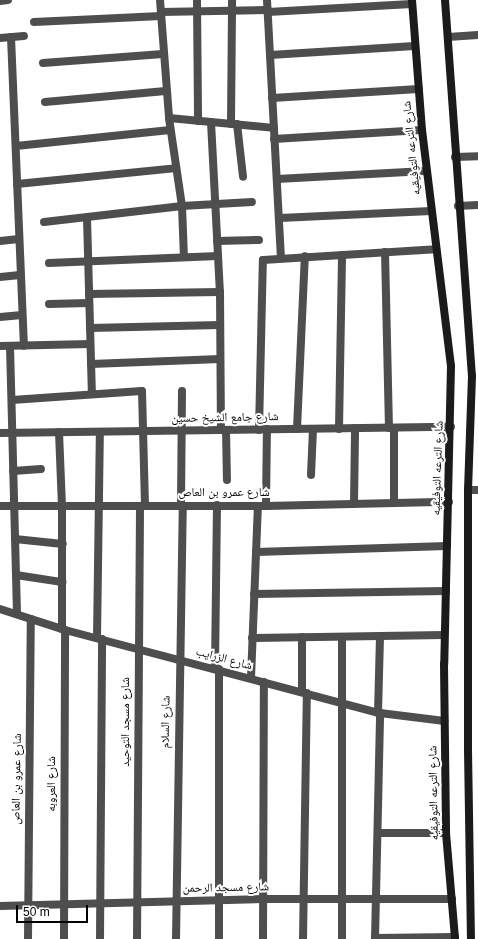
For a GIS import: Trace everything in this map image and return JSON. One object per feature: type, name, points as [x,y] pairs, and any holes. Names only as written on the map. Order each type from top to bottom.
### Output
[{"type":"main road","points":[[445,0],[458,206],[472,376],[468,490],[468,750],[471,939]]},
{"type":"main road","name":"شارع الترعه التوفيقيه","points":[[412,2],[426,171],[451,366],[451,427],[444,635],[446,833],[455,938]]},
{"type":"street","points":[[0,1],[8,0]]},
{"type":"street","points":[[160,0],[170,130],[182,206],[184,257]]},
{"type":"street","points":[[197,0],[198,121]]},
{"type":"street","points":[[232,0],[234,124],[243,177]]},
{"type":"street","points":[[267,0],[282,257]]},
{"type":"street","points":[[34,22],[197,11],[268,11],[412,2]]},
{"type":"street","points":[[448,37],[478,35]]},
{"type":"street","points":[[0,38],[24,36]]},
{"type":"street","points":[[11,37],[24,346]]},
{"type":"street","points":[[270,55],[415,46]]},
{"type":"street","points":[[43,63],[163,54]]},
{"type":"street","points":[[272,98],[419,89]]},
{"type":"street","points":[[45,102],[166,91]]},
{"type":"street","points":[[169,118],[274,128]]},
{"type":"street","points":[[211,122],[220,292],[220,359],[226,480]]},
{"type":"street","points":[[16,146],[170,130]]},
{"type":"street","points":[[274,139],[422,130]]},
{"type":"street","points":[[455,157],[478,156]]},
{"type":"street","points":[[17,184],[176,168]]},
{"type":"street","points":[[277,179],[426,171]]},
{"type":"street","points":[[44,222],[182,206],[252,202]]},
{"type":"street","points":[[458,206],[478,205]]},
{"type":"street","points":[[280,218],[431,210]]},
{"type":"street","points":[[12,400],[92,393],[87,218]]},
{"type":"street","points":[[0,241],[19,239]]},
{"type":"street","points":[[217,241],[259,240]]},
{"type":"street","points":[[251,678],[256,552],[262,506],[263,430],[261,262],[265,259],[282,257],[436,250]]},
{"type":"street","points":[[385,252],[394,503]]},
{"type":"street","points":[[339,429],[342,255]]},
{"type":"street","points":[[49,263],[218,256]]},
{"type":"street","points":[[297,429],[305,256]]},
{"type":"street","points":[[0,277],[20,275]]},
{"type":"street","points":[[89,294],[220,292]]},
{"type":"street","points":[[49,304],[89,303]]},
{"type":"street","points":[[0,317],[22,316]]},
{"type":"street","points":[[90,328],[220,325]]},
{"type":"street","points":[[0,346],[90,344]]},
{"type":"street","points":[[10,346],[17,614]]},
{"type":"street","points":[[91,364],[220,359]]},
{"type":"street","name":"شارع مسجد التوحيد","points":[[92,393],[142,391],[144,431],[138,649],[138,939]]},
{"type":"street","name":"شارع السلام","points":[[176,939],[182,505],[182,391]]},
{"type":"street","name":"شارع جامع الشيخ حسين","points":[[0,433],[451,427]]},
{"type":"street","points":[[354,504],[355,428]]},
{"type":"street","points":[[311,475],[313,429]]},
{"type":"street","name":"شارع العروبه","points":[[59,432],[64,630],[64,939]]},
{"type":"street","points":[[100,432],[98,506],[100,939]]},
{"type":"street","points":[[13,471],[41,469]]},
{"type":"street","points":[[468,490],[478,490]]},
{"type":"street","name":"شارع عمرو بن العاص","points":[[0,506],[262,506],[449,502]]},
{"type":"street","points":[[217,506],[219,939]]},
{"type":"street","points":[[15,539],[62,544]]},
{"type":"street","points":[[256,552],[447,546]]},
{"type":"street","points":[[16,575],[62,582]]},
{"type":"street","points":[[254,594],[446,591]]},
{"type":"street","name":"شارع الزرايب","points":[[0,609],[64,630],[217,669],[379,713],[445,721]]},
{"type":"street","name":"شارع عمرو بن العاص","points":[[28,939],[31,619]]},
{"type":"street","points":[[252,638],[444,635]]},
{"type":"street","points":[[380,636],[378,833],[375,939],[455,938]]},
{"type":"street","points":[[302,637],[304,693],[304,939]]},
{"type":"street","points":[[342,637],[342,939]]},
{"type":"street","points":[[263,939],[264,682]]},
{"type":"street","points":[[378,833],[446,833]]},
{"type":"street","name":"شارع مسجد الرحمن","points":[[0,906],[304,898],[452,899]]}]
